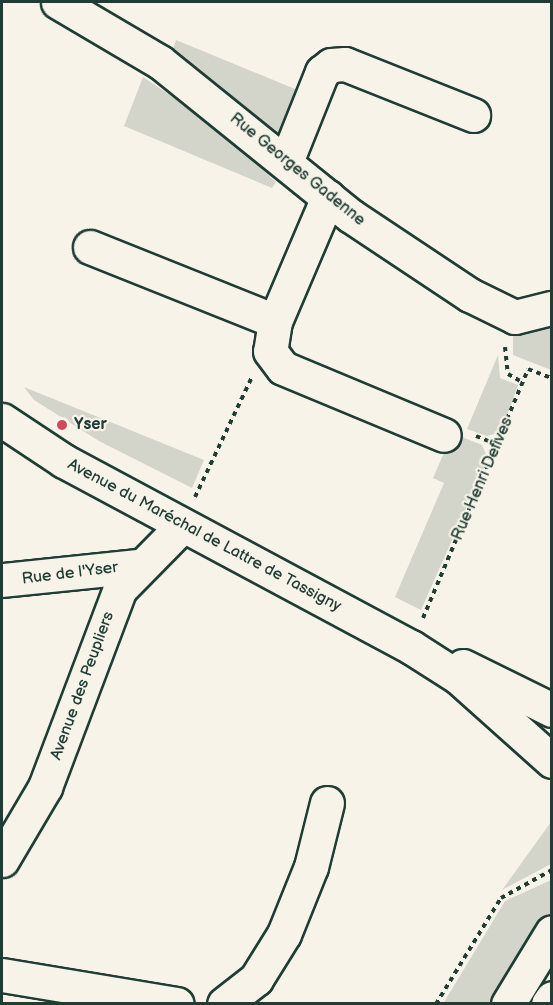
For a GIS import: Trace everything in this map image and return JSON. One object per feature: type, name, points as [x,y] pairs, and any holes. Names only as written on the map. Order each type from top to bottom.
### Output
[{"type":"street","name":"Rue Georges Gadenne","points":[[58,2],[160,62],[384,240],[503,313]]},
{"type":"street","points":[[285,162],[322,72],[331,65],[345,64],[473,115]]},
{"type":"street","points":[[328,197],[272,329],[270,351],[284,368],[444,435]]},
{"type":"street","points":[[90,247],[272,329]]},
{"type":"street","points":[[503,313],[547,311]]},
{"type":"street","name":"Avenue du Maréchal de Lattre de Tassigny","points":[[2,420],[182,526],[411,647],[552,710]]},
{"type":"street","name":"Avenue des Peupliers","points":[[2,860],[39,801],[114,602],[138,566],[182,526]]},
{"type":"street","name":"Rue de l'Yser","points":[[2,580],[138,566]]},
{"type":"street","name":"Avenue du Maréchal de Lattre de Tassigny","points":[[411,647],[458,677],[552,761]]},
{"type":"street","points":[[224,1004],[256,979],[284,934],[311,867],[327,803]]},
{"type":"street","points":[[508,1004],[552,932]]},
{"type":"street","points":[[2,975],[177,1004]]},
{"type":"street","points":[[548,1004],[552,998]]},
{"type":"path","points":[[503,313],[508,374],[522,382],[528,369],[552,378]]},
{"type":"path","points":[[182,526],[272,329]]},
{"type":"path","name":"Rue Henri Defives","points":[[411,647],[522,382]]},
{"type":"path","points":[[436,1004],[501,898],[552,870]]},
{"type":"shaded area","points":[[176,40],[300,91],[281,140],[171,55]]},
{"type":"shaded area","points":[[143,77],[209,121],[276,182],[272,188],[124,126]]},
{"type":"shaded area","points":[[551,320],[551,370],[513,355],[513,326]]},
{"type":"shaded area","points":[[498,355],[500,378],[518,385],[501,432],[487,436],[467,429]]},
{"type":"shaded area","points":[[24,387],[204,460],[192,488],[99,441],[34,400]]},
{"type":"shaded area","points":[[462,437],[482,445],[488,459],[421,610],[395,597],[444,483],[433,478],[450,439]]},
{"type":"shaded area","points":[[551,822],[551,864],[502,890]]},
{"type":"shaded area","points":[[551,880],[551,912],[491,1003],[443,1004],[505,901]]},
{"type":"place","name":"Yser","points":[[62,425]]}]
